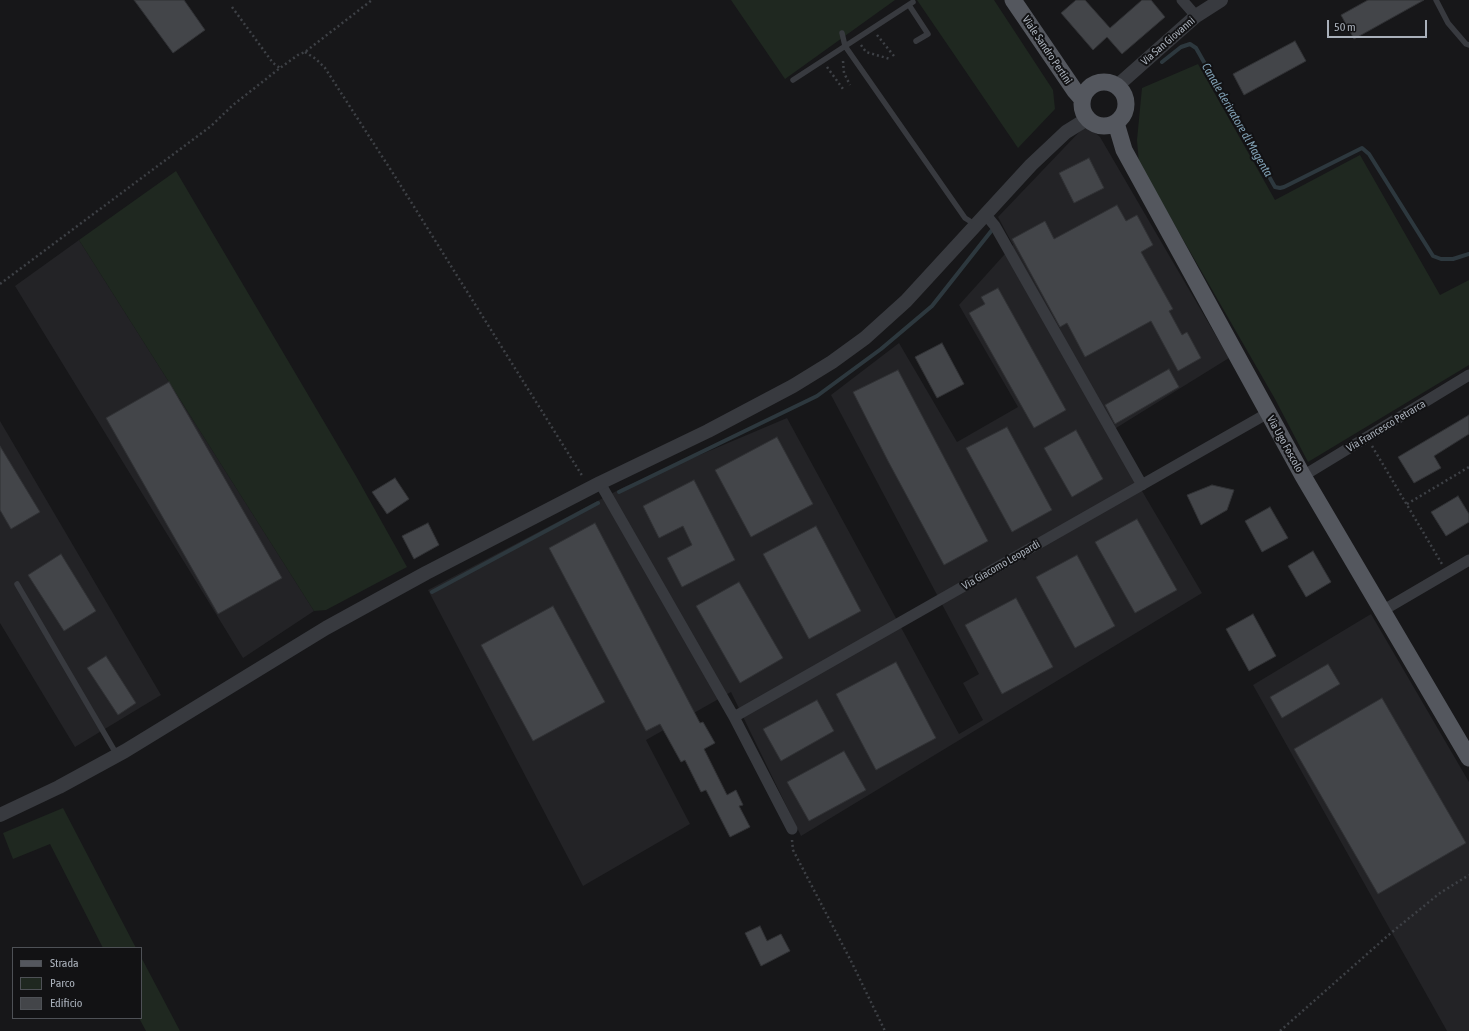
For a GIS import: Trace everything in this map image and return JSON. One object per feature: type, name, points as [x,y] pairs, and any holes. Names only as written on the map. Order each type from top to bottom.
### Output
[{"type":"main road","name":"Viale Sandro Pertini","points":[[1013,0],[1082,99]]},
{"type":"main road","points":[[1100,82],[1108,82],[1117,86],[1124,95],[1126,103],[1122,117],[1116,123],[1108,126],[1100,126],[1087,119],[1082,106],[1082,99],[1091,86],[1100,82]]},
{"type":"main road","name":"Via Ugo Foscolo","points":[[1116,123],[1124,150],[1303,476],[1469,758]]},
{"type":"street","points":[[1182,0],[1196,16]]},
{"type":"street","name":"Via San Giovanni","points":[[1117,86],[1196,16],[1221,0]]},
{"type":"street","points":[[0,815],[59,787],[117,755],[326,628],[426,573],[595,485],[708,431],[793,386],[832,362],[865,338],[906,301],[1048,149],[1066,132],[1087,119]]},
{"type":"street","points":[[986,215],[996,226],[1142,485]]},
{"type":"street","name":"Via Francesco Petrarca","points":[[1303,476],[1469,375]]},
{"type":"street","name":"Via Giacomo Leopardi","points":[[734,717],[1268,413]]},
{"type":"street","points":[[595,485],[734,717],[792,829]]},
{"type":"street","points":[[1382,611],[1469,560]]},
{"type":"lane","points":[[1436,0],[1448,23],[1466,44],[1469,45]]},
{"type":"lane","points":[[793,80],[911,3],[928,34],[916,41]]},
{"type":"lane","points":[[842,33],[846,46],[965,218],[976,225]]},
{"type":"lane","points":[[17,584],[117,755]]},
{"type":"path","points":[[0,284],[211,126],[233,105],[280,68],[298,55],[305,52],[372,0]]},
{"type":"path","points":[[232,7],[273,63],[280,68]]},
{"type":"path","points":[[873,29],[894,56]]},
{"type":"path","points":[[305,52],[316,59],[325,68],[595,485]]},
{"type":"path","points":[[866,52],[890,59]]},
{"type":"path","points":[[823,61],[843,89]]},
{"type":"path","points":[[844,63],[844,73],[850,85]]},
{"type":"path","points":[[1367,437],[1448,572]]},
{"type":"path","points":[[1407,504],[1469,467]]},
{"type":"path","points":[[792,829],[793,850],[851,961],[885,1031]]},
{"type":"path","points":[[1280,1031],[1392,932],[1440,893],[1469,875]]},
{"type":"shaded area","points":[[1084,127],[1090,128],[1100,137],[1229,358],[1108,433],[1202,593],[801,836],[731,692],[646,740],[690,824],[583,886],[428,590],[624,487],[787,418],[959,734],[983,720],[963,683],[979,674],[831,395],[899,343],[957,442],[1018,407],[959,305],[1013,245],[998,217]]},
{"type":"shaded area","points":[[79,240],[314,611],[243,658],[15,286]]},
{"type":"shaded area","points":[[0,421],[161,695],[75,747],[0,623]]},
{"type":"shaded area","points":[[1371,614],[1469,782],[1469,1031],[1447,1031],[1253,685]]},
{"type":"green space","points":[[731,0],[895,0],[785,79]]},
{"type":"green space","points":[[917,0],[994,0],[1053,90],[1055,109],[1018,148]]},
{"type":"green space","points":[[1198,64],[1275,200],[1360,155],[1440,295],[1469,280],[1469,365],[1308,462],[1275,399],[1139,163],[1137,140],[1142,88]]},
{"type":"green space","points":[[176,171],[356,476],[407,567],[326,610],[314,611],[79,240]]},
{"type":"green space","points":[[63,808],[135,947],[102,947],[50,844],[13,859],[3,833]]},
{"type":"green space","points":[[142,959],[180,1031],[146,1031],[140,1019],[142,1019]]},
{"type":"building","points":[[134,0],[184,0],[205,30],[173,53]]},
{"type":"building","points":[[1076,0],[1085,0],[1110,28],[1142,0],[1151,0],[1165,17],[1122,54],[1107,37],[1093,50],[1061,13]]},
{"type":"building","points":[[1368,0],[1424,0],[1354,39],[1341,15]]},
{"type":"building","points":[[1295,41],[1306,61],[1244,95],[1233,74]]},
{"type":"building","points":[[1089,158],[1104,188],[1074,203],[1059,173]]},
{"type":"building","points":[[1117,205],[1126,221],[1137,215],[1153,245],[1141,252],[1173,309],[1169,311],[1182,335],[1187,332],[1201,358],[1178,371],[1151,321],[1085,357],[1067,323],[1060,327],[1012,239],[1045,221],[1054,239]]},
{"type":"building","points":[[998,288],[1066,410],[1034,428],[969,313],[985,304],[981,297]]},
{"type":"building","points":[[942,343],[964,384],[937,398],[915,357]]},
{"type":"building","points":[[1169,369],[1179,387],[1115,424],[1105,405]]},
{"type":"building","points":[[898,370],[988,541],[944,565],[853,392]]},
{"type":"building","points":[[169,382],[282,578],[218,614],[106,418]]},
{"type":"building","points":[[1469,415],[1469,434],[1434,456],[1441,468],[1414,483],[1398,457]]},
{"type":"building","points":[[1007,427],[1052,510],[1012,532],[966,448]]},
{"type":"building","points":[[1076,430],[1103,479],[1072,497],[1044,448]]},
{"type":"building","points":[[777,437],[813,504],[751,537],[715,470]]},
{"type":"building","points":[[0,446],[40,512],[11,529],[0,510]]},
{"type":"building","points":[[395,478],[409,499],[387,514],[372,492]]},
{"type":"building","points":[[694,480],[735,560],[682,587],[667,558],[692,545],[683,526],[659,538],[643,506]]},
{"type":"building","points":[[1212,485],[1234,490],[1227,510],[1201,525],[1187,495]]},
{"type":"building","points":[[1458,496],[1469,514],[1469,522],[1446,536],[1431,512]]},
{"type":"building","points":[[1270,507],[1288,538],[1262,552],[1245,521]]},
{"type":"building","points":[[1137,519],[1177,590],[1135,613],[1095,542]]},
{"type":"building","points":[[428,523],[439,545],[414,559],[402,536]]},
{"type":"building","points":[[595,523],[700,723],[703,722],[715,743],[704,749],[727,795],[736,790],[743,805],[739,806],[750,827],[730,837],[706,790],[701,792],[685,760],[681,762],[660,724],[646,731],[549,548]]},
{"type":"building","points":[[816,526],[861,611],[809,639],[763,554]]},
{"type":"building","points":[[1313,551],[1331,582],[1306,597],[1288,566]]},
{"type":"building","points":[[61,554],[96,611],[64,631],[28,575]]},
{"type":"building","points":[[1077,555],[1115,626],[1075,648],[1036,577]]},
{"type":"building","points":[[739,582],[783,658],[740,683],[696,606]]},
{"type":"building","points":[[1016,598],[1053,667],[1002,694],[965,625]]},
{"type":"building","points":[[553,606],[605,702],[533,741],[481,645]]},
{"type":"building","points":[[1253,614],[1276,656],[1249,671],[1226,629]]},
{"type":"building","points":[[106,656],[136,703],[118,715],[87,668]]},
{"type":"building","points":[[896,662],[936,738],[876,770],[836,694]]},
{"type":"building","points":[[1328,664],[1340,684],[1282,718],[1270,697]]},
{"type":"building","points":[[1382,698],[1466,843],[1378,894],[1294,749]]},
{"type":"building","points":[[817,700],[834,731],[781,761],[763,729]]},
{"type":"building","points":[[844,751],[866,790],[809,821],[787,782]]},
{"type":"building","points":[[760,926],[767,941],[781,934],[790,951],[761,966],[745,933]]},
{"type":"waterway","name":"Canale derivatore di Magenta","points":[[1162,62],[1181,47],[1190,44],[1196,48],[1275,187],[1284,187],[1362,148],[1369,154],[1433,256],[1441,259],[1453,259],[1469,254]]},
{"type":"waterway","points":[[619,492],[817,396],[881,349],[932,306],[992,230]]},
{"type":"waterway","points":[[432,592],[598,503]]}]
